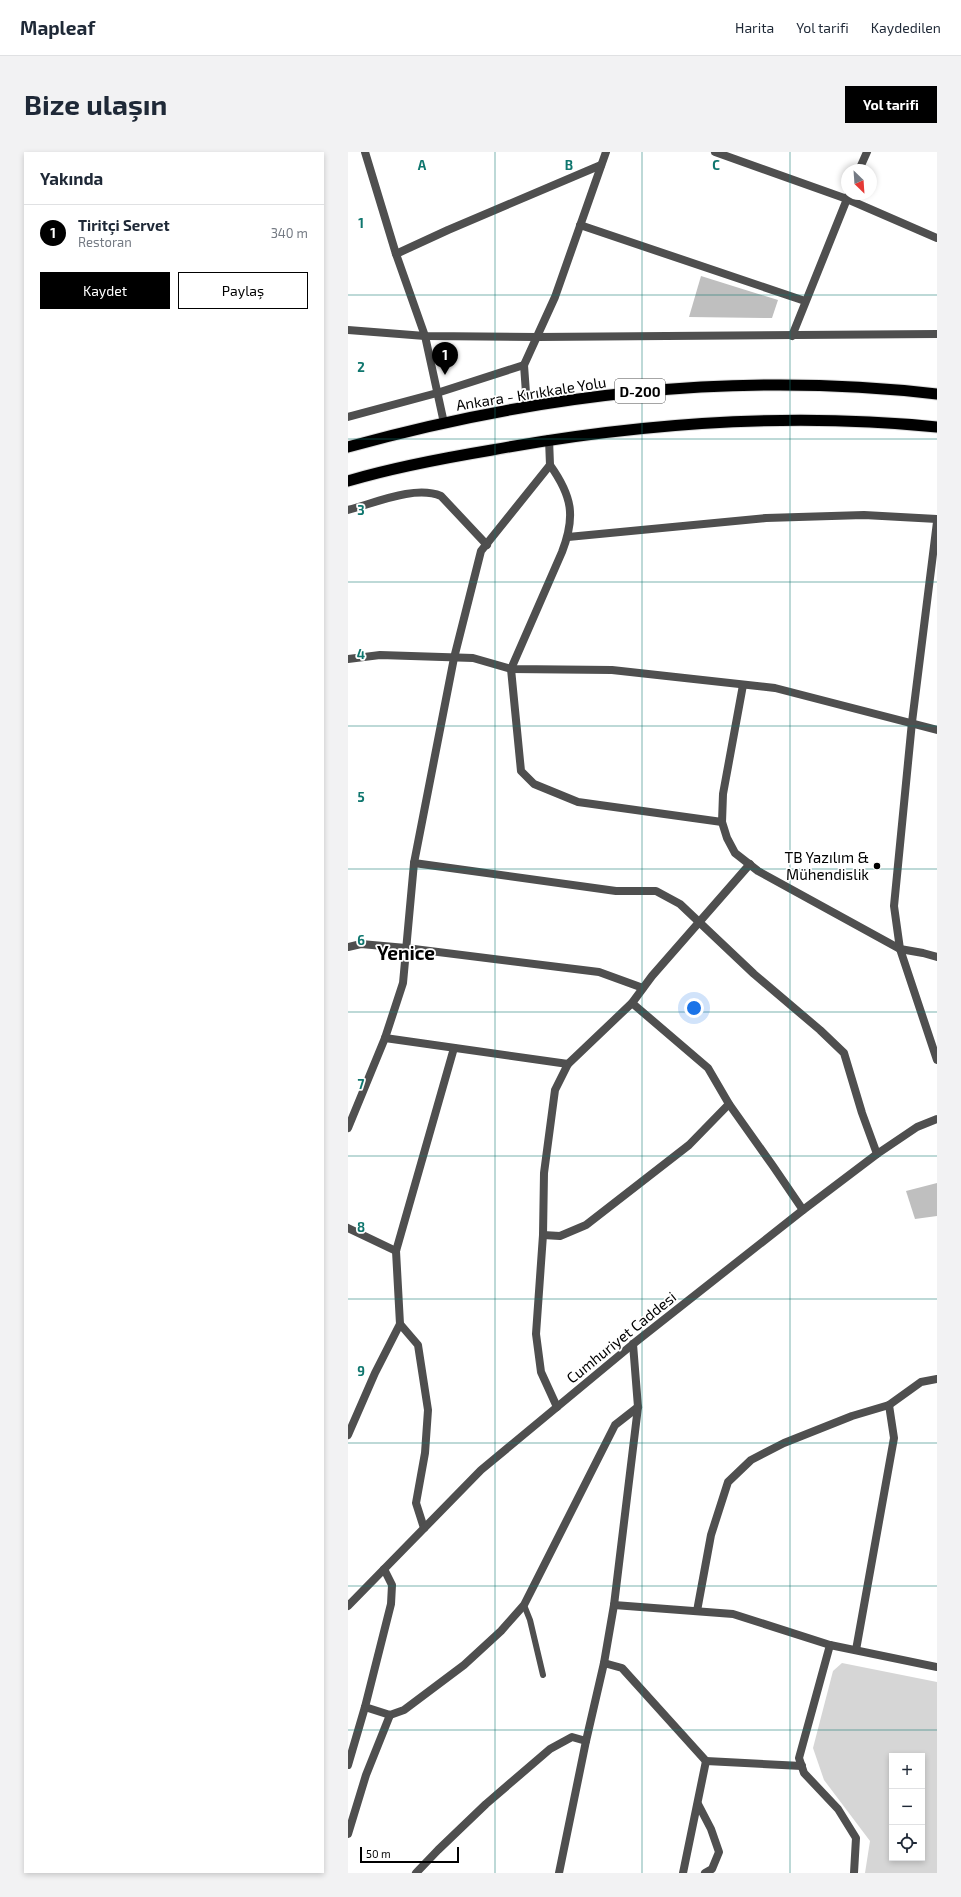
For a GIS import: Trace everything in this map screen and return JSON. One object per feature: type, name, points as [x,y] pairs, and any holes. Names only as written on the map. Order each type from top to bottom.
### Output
[{"type":"highway","name":"Ankara - Kırıkkale Yolu","points":[[348,447],[444,423],[527,407],[642,391],[707,386],[817,386],[937,394]]},
{"type":"highway","name":"D-200","points":[[348,481],[388,470],[549,439],[658,426],[749,421],[817,421],[937,427]]},
{"type":"street","points":[[364,152],[396,254],[425,336],[436,393],[444,423]]},
{"type":"street","points":[[527,407],[524,365],[554,297],[606,152]]},
{"type":"street","points":[[715,152],[841,195]]},
{"type":"street","points":[[861,164],[866,152]]},
{"type":"street","points":[[396,254],[448,230],[601,166]]},
{"type":"street","points":[[792,336],[847,200]]},
{"type":"street","points":[[855,200],[937,238]]},
{"type":"street","points":[[580,225],[805,301]]},
{"type":"street","points":[[348,330],[425,336],[537,337],[937,334]]},
{"type":"street","points":[[348,417],[436,393],[524,365]]},
{"type":"street","points":[[549,439],[550,465],[563,484],[568,496],[571,513],[568,538],[511,669],[521,771],[534,784],[578,802],[722,822]]},
{"type":"street","points":[[348,1128],[384,1038],[403,983],[414,863],[454,658],[481,551],[550,465]]},
{"type":"street","points":[[348,510],[418,492],[432,492],[441,496],[487,545]]},
{"type":"street","points":[[568,538],[766,518],[864,515],[937,520],[912,722],[894,906],[900,950],[937,1060]]},
{"type":"street","points":[[348,659],[380,655],[473,658],[511,669],[612,670],[776,688],[912,722],[937,730]]},
{"type":"street","points":[[743,685],[723,794],[722,822],[727,838],[735,853],[758,871],[900,950],[923,953],[937,957]]},
{"type":"street","points":[[414,863],[616,891],[656,890],[680,904],[844,1053],[862,1112],[877,1154]]},
{"type":"street","points":[[557,1407],[541,1372],[536,1334],[543,1235],[544,1172],[555,1090],[568,1064],[632,1003],[699,922],[750,864]]},
{"type":"street","points":[[348,947],[361,944],[406,948],[599,972],[643,988]]},
{"type":"street","points":[[632,1003],[708,1068],[729,1104],[774,1166],[803,1210]]},
{"type":"street","points":[[384,1038],[568,1064]]},
{"type":"street","points":[[348,1435],[375,1373],[400,1324],[396,1251],[454,1048]]},
{"type":"street","points":[[543,1235],[560,1236],[586,1226],[690,1145],[729,1104]]},
{"type":"street","name":"Cumhuriyet Caddesi","points":[[348,1606],[481,1470],[633,1344],[803,1210],[877,1154],[917,1127],[937,1119]]},
{"type":"street","points":[[348,1228],[396,1251]]},
{"type":"street","points":[[400,1324],[418,1345],[428,1410],[425,1453],[416,1503],[424,1528]]},
{"type":"street","points":[[559,1873],[586,1741],[604,1663],[614,1605],[638,1407],[633,1344]]},
{"type":"street","points":[[697,1611],[711,1535],[728,1482],[751,1460],[784,1443],[852,1416],[889,1405],[921,1382],[937,1379]]},
{"type":"street","points":[[856,1650],[894,1438],[889,1405]]},
{"type":"street","points":[[365,1707],[390,1715],[404,1710],[464,1665],[501,1631],[524,1605],[615,1425],[638,1407]]},
{"type":"street","points":[[348,1765],[365,1707],[391,1604],[392,1585],[384,1569]]},
{"type":"street","points":[[614,1605],[732,1614],[830,1645],[937,1667]]},
{"type":"street","points":[[830,1645],[799,1758],[804,1773],[838,1809],[856,1838],[854,1873]]},
{"type":"street","points":[[604,1663],[622,1668],[706,1761],[802,1766]]},
{"type":"street","points":[[348,1834],[366,1775],[390,1715]]},
{"type":"street","points":[[416,1873],[433,1854],[480,1809],[550,1748],[572,1737],[586,1741]]},
{"type":"street","points":[[683,1873],[706,1761]]},
{"type":"street","points":[[698,1804],[711,1829],[719,1852],[712,1869],[705,1873]]},
{"type":"lane","points":[[524,1605],[530,1620],[543,1675]]},
{"type":"shaded area","points":[[842,1663],[937,1682],[937,1873],[865,1873],[870,1841],[824,1780],[813,1748],[833,1671]]},
{"type":"building","points":[[701,276],[778,300],[772,318],[689,317]]},
{"type":"building","points":[[937,1183],[937,1216],[915,1219],[906,1191]]},
{"type":"place","name":"Tiritçi Servet","points":[[445,375]]},
{"type":"place","name":"TB Yazılım & Mühendislik","points":[[877,866]]},
{"type":"district","name":"Yenice","points":[[406,952]]}]
